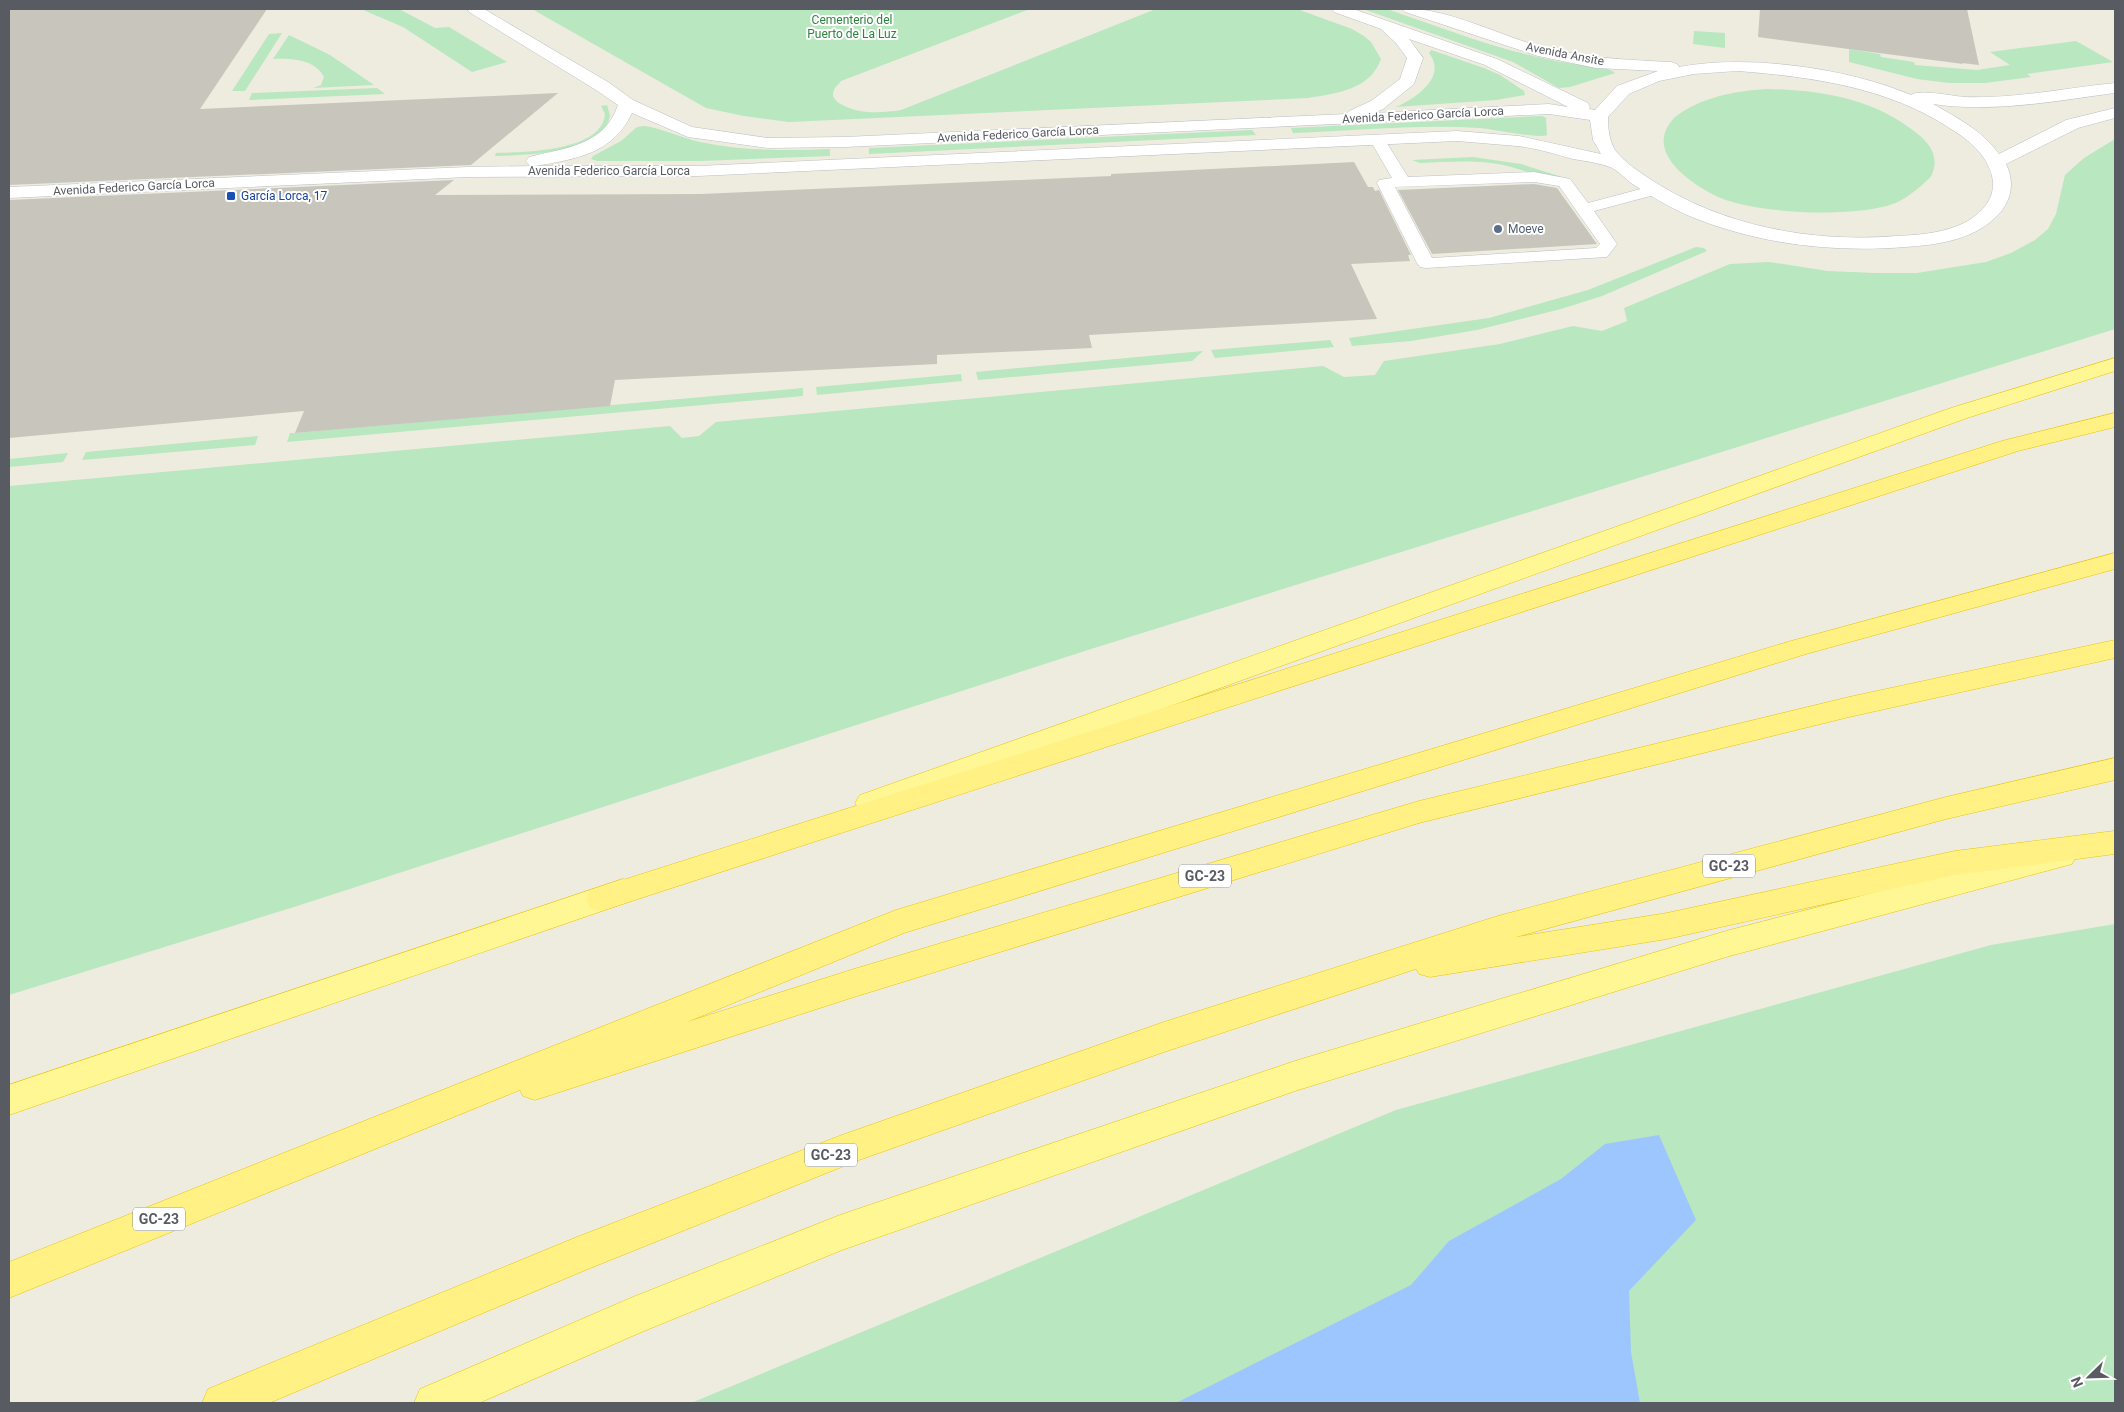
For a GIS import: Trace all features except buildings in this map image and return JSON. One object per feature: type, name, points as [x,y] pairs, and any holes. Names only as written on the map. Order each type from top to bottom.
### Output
[{"type":"highway","points":[[601,899],[1959,413],[2115,364]]},
{"type":"highway","points":[[9,1100],[601,899],[2010,446],[2115,420]]},
{"type":"highway","points":[[310,1157],[896,922],[1800,647],[2115,561]]},
{"type":"highway","name":"GC-23","points":[[9,1280],[310,1157],[854,983],[1419,812],[1849,707],[2115,650]]},
{"type":"highway","name":"GC-23","points":[[222,1403],[578,1255],[854,1146],[1164,1037],[1347,976],[1498,929],[1644,888],[1946,808],[2115,769]]},
{"type":"highway","points":[[1347,976],[1523,950],[1666,926],[1955,863],[2114,843]]},
{"type":"highway","points":[[434,1403],[633,1316],[840,1233],[1295,1076],[1726,944],[2114,843]]},
{"type":"highway","points":[[253,1403],[326,1361]]},
{"type":"street","points":[[474,9],[602,86],[627,104]]},
{"type":"street","name":"Avenida Ansite","points":[[1339,9],[1491,62],[1599,116]]},
{"type":"street","name":"Avenida Ansite","points":[[1410,9],[1538,51],[1596,63],[1694,69]]},
{"type":"street","name":"Avenida Ansite","points":[[1346,118],[1377,105],[1408,81],[1415,58],[1402,40],[1384,25]]},
{"type":"street","points":[[1881,89],[1932,109],[1972,134],[1998,162],[2005,185],[1997,207],[1973,226],[1935,238],[1885,244],[1829,243],[1727,223],[1686,208],[1652,191],[1616,163],[1603,144],[1599,116],[1623,90],[1654,77],[1694,69],[1738,66],[1785,69],[1834,77],[1881,89],[1942,101],[1986,101],[2115,88]]},
{"type":"street","name":"Avenida Federico García Lorca","points":[[468,172],[560,157],[600,142],[623,118],[627,104],[688,132],[768,143],[844,142],[1549,109],[1599,116]]},
{"type":"street","points":[[1998,162],[2072,124],[2115,113]]},
{"type":"street","name":"Avenida Federico García Lorca","points":[[9,193],[468,172],[698,171],[1457,136],[1510,141],[1616,163]]},
{"type":"lane","points":[[1378,140],[1403,183]]},
{"type":"lane","points":[[1534,177],[1564,182],[1584,209],[1609,244],[1601,253],[1426,263],[1385,184],[1534,177]]},
{"type":"lane","points":[[1584,209],[1652,191]]},
{"type":"green space","points":[[361,9],[399,9],[435,28],[449,27],[507,62],[472,72],[403,27]]},
{"type":"green space","name":"Cementerio del Puerto de La Luz","points":[[532,9],[1030,9],[841,81],[833,92],[836,101],[854,110],[870,112],[901,110],[1156,9],[1297,9],[1352,29],[1364,36],[1371,42],[1381,59],[1376,69],[1361,84],[1341,92],[1308,98],[789,122],[744,116],[706,108]]},
{"type":"green space","points":[[1363,9],[1387,9],[1513,51],[1556,61],[1605,69],[1615,73],[1570,87],[1559,88],[1513,62]]},
{"type":"green space","points":[[1694,31],[1725,33],[1725,48],[1693,44]]},
{"type":"green space","points":[[282,33],[245,91],[232,91],[269,34]]},
{"type":"green space","points":[[289,35],[330,55],[374,85],[313,88],[321,85],[324,77],[315,66],[302,61],[273,59]]},
{"type":"green space","points":[[2076,41],[2113,62],[2027,74],[2031,77],[1985,83],[1949,83],[1917,79],[1849,62],[1849,49],[1880,54],[1881,57],[1914,62],[1915,65],[1977,70],[2010,65],[1990,52]]},
{"type":"green space","points":[[1431,50],[1500,75],[1524,91],[1525,95],[1496,100],[1396,107],[1420,93],[1432,79],[1435,70],[1434,62],[1429,53]]},
{"type":"green space","points":[[377,88],[385,94],[249,100],[252,93]]},
{"type":"green space","points":[[1767,89],[1808,92],[1848,99],[1885,113],[1919,135],[1927,143],[1933,152],[1935,163],[1931,175],[1922,185],[1898,202],[1858,211],[1806,212],[1755,207],[1733,202],[1706,191],[1676,168],[1665,148],[1664,137],[1668,126],[1675,117],[1696,104],[1719,96]]},
{"type":"green space","points":[[607,105],[610,115],[605,128],[594,138],[579,145],[543,153],[495,156],[496,153],[542,150],[576,143],[590,136],[601,127],[605,114],[601,106]]},
{"type":"green space","points":[[1542,116],[1546,118],[1547,135],[1542,136],[1457,127],[1410,127],[1293,133],[1291,128]]},
{"type":"green space","points":[[644,126],[716,145],[765,150],[830,149],[830,156],[700,161],[597,161],[591,159],[593,156],[621,141],[637,127]]},
{"type":"green space","points":[[1252,130],[1256,135],[869,154],[869,148]]},
{"type":"green space","points":[[2115,139],[2115,329],[1091,649],[294,907],[9,995],[9,486],[670,426],[682,438],[699,436],[716,422],[1323,366],[1344,377],[1375,375],[1384,361],[1500,344],[1573,326],[1602,331],[1627,321],[1624,308],[1730,264],[1769,262],[1828,271],[1917,273],[1986,262],[2011,253],[2035,240],[2048,229],[2056,214],[2065,175],[2084,158]]},
{"type":"green space","points":[[1473,157],[1521,164],[1562,177],[1547,177],[1488,163],[1420,163],[1412,160]]},
{"type":"green space","points":[[1696,247],[1704,248],[1707,251],[1602,296],[1561,309],[1477,330],[1411,341],[1352,346],[1349,338],[1489,318],[1588,290]]},
{"type":"green space","points":[[1330,340],[1334,347],[1215,358],[1211,350]]},
{"type":"green space","points":[[1203,351],[1192,361],[978,380],[976,372]]},
{"type":"green space","points":[[961,374],[962,381],[817,395],[816,387]]},
{"type":"green space","points":[[803,388],[803,396],[287,442],[290,433]]},
{"type":"green space","points":[[258,436],[255,445],[82,460],[86,452]]},
{"type":"green space","points":[[68,453],[63,462],[9,467],[9,459]]},
{"type":"green space","points":[[2115,924],[2115,1403],[691,1403],[1396,1110],[1991,945]]},
{"type":"water","points":[[1659,1135],[1696,1220],[1629,1291],[1631,1352],[1640,1403],[1176,1403],[1411,1285],[1449,1241],[1561,1179],[1605,1144]]},
{"type":"place","name":"García Lorca, 17","points":[[231,196]]},
{"type":"place","name":"Moeve","points":[[1498,229]]}]
